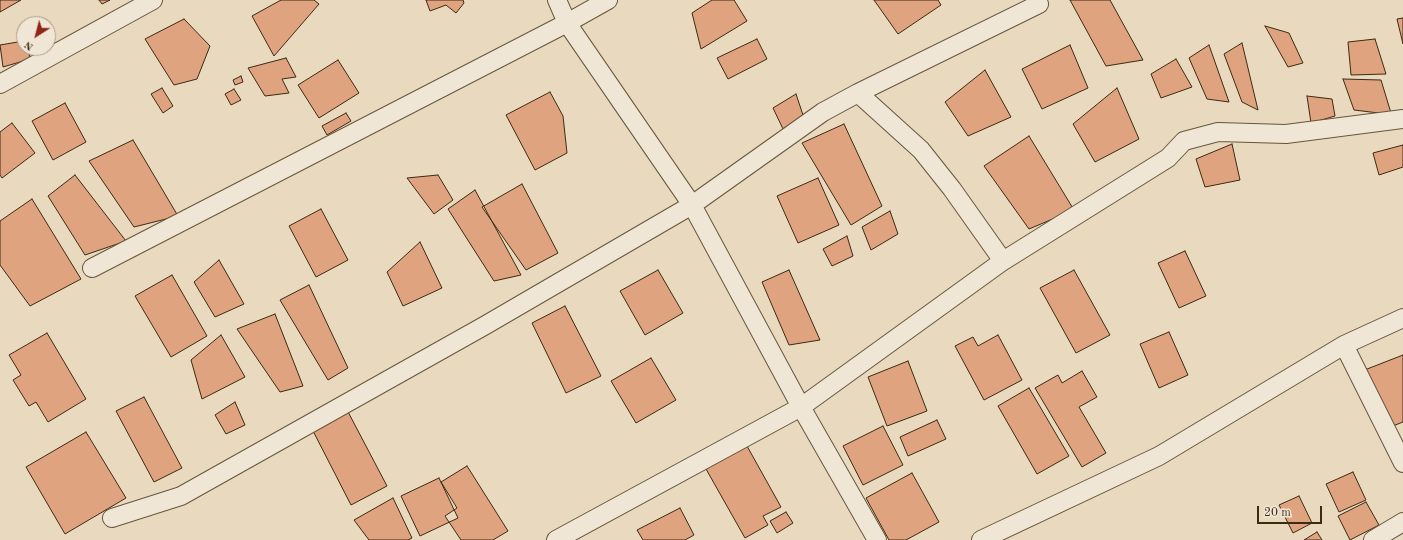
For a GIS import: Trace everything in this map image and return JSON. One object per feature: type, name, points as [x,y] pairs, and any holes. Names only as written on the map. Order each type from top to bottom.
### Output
[{"type":"street","points":[[0,84],[153,0]]},
{"type":"street","points":[[557,0],[567,23],[692,205],[802,407],[877,540]]},
{"type":"street","points":[[92,268],[567,23],[608,0]]},
{"type":"street","points":[[112,518],[181,496],[484,326],[692,205],[823,112],[858,93],[1038,4]]},
{"type":"street","points":[[858,93],[921,150],[952,189],[1003,261]]},
{"type":"street","points":[[556,540],[802,407],[1003,261],[1168,158],[1184,141],[1218,132],[1286,134],[1403,119]]},
{"type":"street","points":[[981,540],[1159,456],[1344,345],[1403,318]]},
{"type":"street","points":[[1344,345],[1403,463]]},
{"type":"street","points":[[1373,540],[1403,522]]},
{"type":"building","points":[[0,0],[21,0],[0,12]]},
{"type":"building","points":[[99,0],[110,0],[102,4]]},
{"type":"building","points":[[281,0],[314,0],[319,4],[274,56],[252,16]]},
{"type":"building","points":[[426,0],[463,0],[464,3],[456,13],[446,5],[430,11]]},
{"type":"building","points":[[712,0],[734,0],[747,21],[701,49],[692,13]]},
{"type":"building","points":[[874,0],[938,0],[941,5],[898,34]]},
{"type":"building","points":[[1070,0],[1110,0],[1143,60],[1106,66]]},
{"type":"building","points":[[1403,18],[1403,44],[1397,19]]},
{"type":"building","points":[[184,19],[210,46],[197,79],[174,85],[145,39]]},
{"type":"building","points":[[1265,26],[1289,33],[1303,63],[1288,67]]},
{"type":"building","points":[[757,39],[767,59],[728,79],[717,58]]},
{"type":"building","points":[[1375,39],[1386,74],[1351,75],[1348,42]]},
{"type":"building","points":[[16,42],[16,56],[29,56],[30,59],[3,67],[0,45]]},
{"type":"building","points":[[1242,43],[1258,110],[1242,102],[1224,54]]},
{"type":"building","points":[[1070,45],[1088,88],[1042,109],[1022,69]]},
{"type":"building","points":[[1209,45],[1229,102],[1207,99],[1189,58]]},
{"type":"building","points":[[286,58],[296,77],[282,79],[289,93],[265,96],[248,68]]},
{"type":"building","points":[[1176,59],[1192,87],[1161,98],[1151,74]]},
{"type":"building","points":[[338,60],[359,93],[319,118],[298,85]]},
{"type":"building","points":[[985,70],[1011,117],[968,136],[945,102]]},
{"type":"building","points":[[241,76],[243,82],[235,85],[233,80]]},
{"type":"building","points":[[1343,79],[1381,80],[1391,113],[1387,114],[1354,110]]},
{"type":"building","points":[[162,88],[173,106],[163,113],[151,94]]},
{"type":"building","points":[[1117,88],[1139,139],[1095,162],[1073,124]]},
{"type":"building","points":[[234,89],[241,100],[231,105],[225,94]]},
{"type":"building","points":[[550,92],[563,116],[567,153],[535,170],[506,115]]},
{"type":"building","points":[[796,94],[804,118],[784,131],[773,108]]},
{"type":"building","points":[[1307,96],[1332,99],[1335,116],[1311,123]]},
{"type":"building","points":[[65,103],[86,142],[53,160],[32,121]]},
{"type":"building","points":[[346,113],[351,121],[327,135],[322,126]]},
{"type":"building","points":[[12,123],[35,153],[2,178],[0,175],[0,132]]},
{"type":"building","points":[[844,124],[882,206],[851,225],[802,143]]},
{"type":"building","points":[[1029,136],[1074,210],[1029,229],[984,166]]},
{"type":"building","points":[[133,140],[178,216],[134,227],[89,161]]},
{"type":"building","points":[[1232,144],[1240,180],[1205,187],[1196,159]]},
{"type":"building","points":[[1403,145],[1403,167],[1379,175],[1373,153]]},
{"type":"building","points":[[75,175],[126,241],[85,255],[48,196]]},
{"type":"building","points":[[438,175],[453,200],[434,214],[407,178]]},
{"type":"building","points":[[818,178],[839,225],[798,243],[777,196]]},
{"type":"building","points":[[522,184],[558,253],[526,270],[482,207]]},
{"type":"building","points":[[475,190],[521,275],[494,281],[448,209]]},
{"type":"building","points":[[32,199],[81,279],[30,306],[0,265],[0,221]]},
{"type":"building","points":[[321,209],[348,260],[316,277],[289,226]]},
{"type":"building","points":[[890,211],[898,234],[871,250],[862,227]]},
{"type":"building","points":[[847,236],[853,256],[832,266],[823,249]]},
{"type":"building","points":[[420,242],[442,288],[403,306],[387,272]]},
{"type":"building","points":[[1185,251],[1206,296],[1179,308],[1158,263]]},
{"type":"building","points":[[219,260],[244,304],[215,317],[194,282]]},
{"type":"building","points":[[658,270],[683,313],[645,335],[620,291]]},
{"type":"building","points":[[789,270],[820,340],[789,345],[762,282]]},
{"type":"building","points":[[1074,270],[1110,335],[1076,353],[1040,288]]},
{"type":"building","points":[[172,275],[207,336],[171,357],[135,296]]},
{"type":"building","points":[[309,285],[348,368],[328,380],[280,300]]},
{"type":"building","points":[[565,306],[601,376],[566,393],[532,323]]},
{"type":"building","points":[[275,314],[303,386],[280,392],[237,329]]},
{"type":"building","points":[[1169,332],[1188,375],[1159,388],[1140,344]]},
{"type":"building","points":[[47,333],[86,399],[48,422],[36,402],[29,406],[13,380],[21,375],[9,355]]},
{"type":"building","points":[[221,335],[245,377],[202,399],[191,360]]},
{"type":"building","points":[[998,335],[1022,380],[984,400],[955,346],[973,337],[978,346]]},
{"type":"building","points":[[1403,355],[1403,422],[1385,429],[1362,371]]},
{"type":"building","points":[[651,358],[676,400],[636,423],[611,381]]},
{"type":"building","points":[[908,361],[927,411],[887,426],[868,377]]},
{"type":"building","points":[[1082,371],[1097,397],[1079,407],[1106,453],[1082,467],[1035,388],[1058,375],[1062,383]]},
{"type":"building","points":[[1029,388],[1069,456],[1037,474],[998,406]]},
{"type":"building","points":[[144,397],[182,468],[154,482],[116,411]]},
{"type":"building","points":[[235,402],[245,425],[226,434],[215,415]]},
{"type":"building","points":[[346,408],[387,486],[351,505],[311,427]]},
{"type":"building","points":[[937,420],[946,439],[908,456],[900,437]]},
{"type":"building","points":[[883,426],[903,465],[863,485],[843,446]]},
{"type":"building","points":[[86,432],[126,498],[65,534],[26,467]]},
{"type":"building","points":[[747,446],[781,507],[763,516],[768,525],[745,538],[706,469]]},
{"type":"building","points":[[467,466],[508,531],[493,540],[461,540],[445,516],[457,508],[441,482]]},
{"type":"building","points":[[1353,472],[1366,500],[1339,512],[1326,484]]},
{"type":"building","points":[[912,473],[939,522],[906,540],[889,540],[866,498]]},
{"type":"building","points":[[439,478],[458,518],[420,536],[401,496]]},
{"type":"building","points":[[1299,496],[1312,523],[1293,533],[1279,505]]},
{"type":"building","points":[[393,498],[412,538],[408,540],[369,540],[354,520]]},
{"type":"building","points":[[1366,502],[1379,525],[1350,540],[1338,516]]},
{"type":"building","points":[[680,508],[694,535],[685,540],[643,540],[637,530]]},
{"type":"building","points":[[786,512],[793,523],[777,533],[770,521]]},
{"type":"building","points":[[1317,532],[1322,540],[1304,540]]}]
